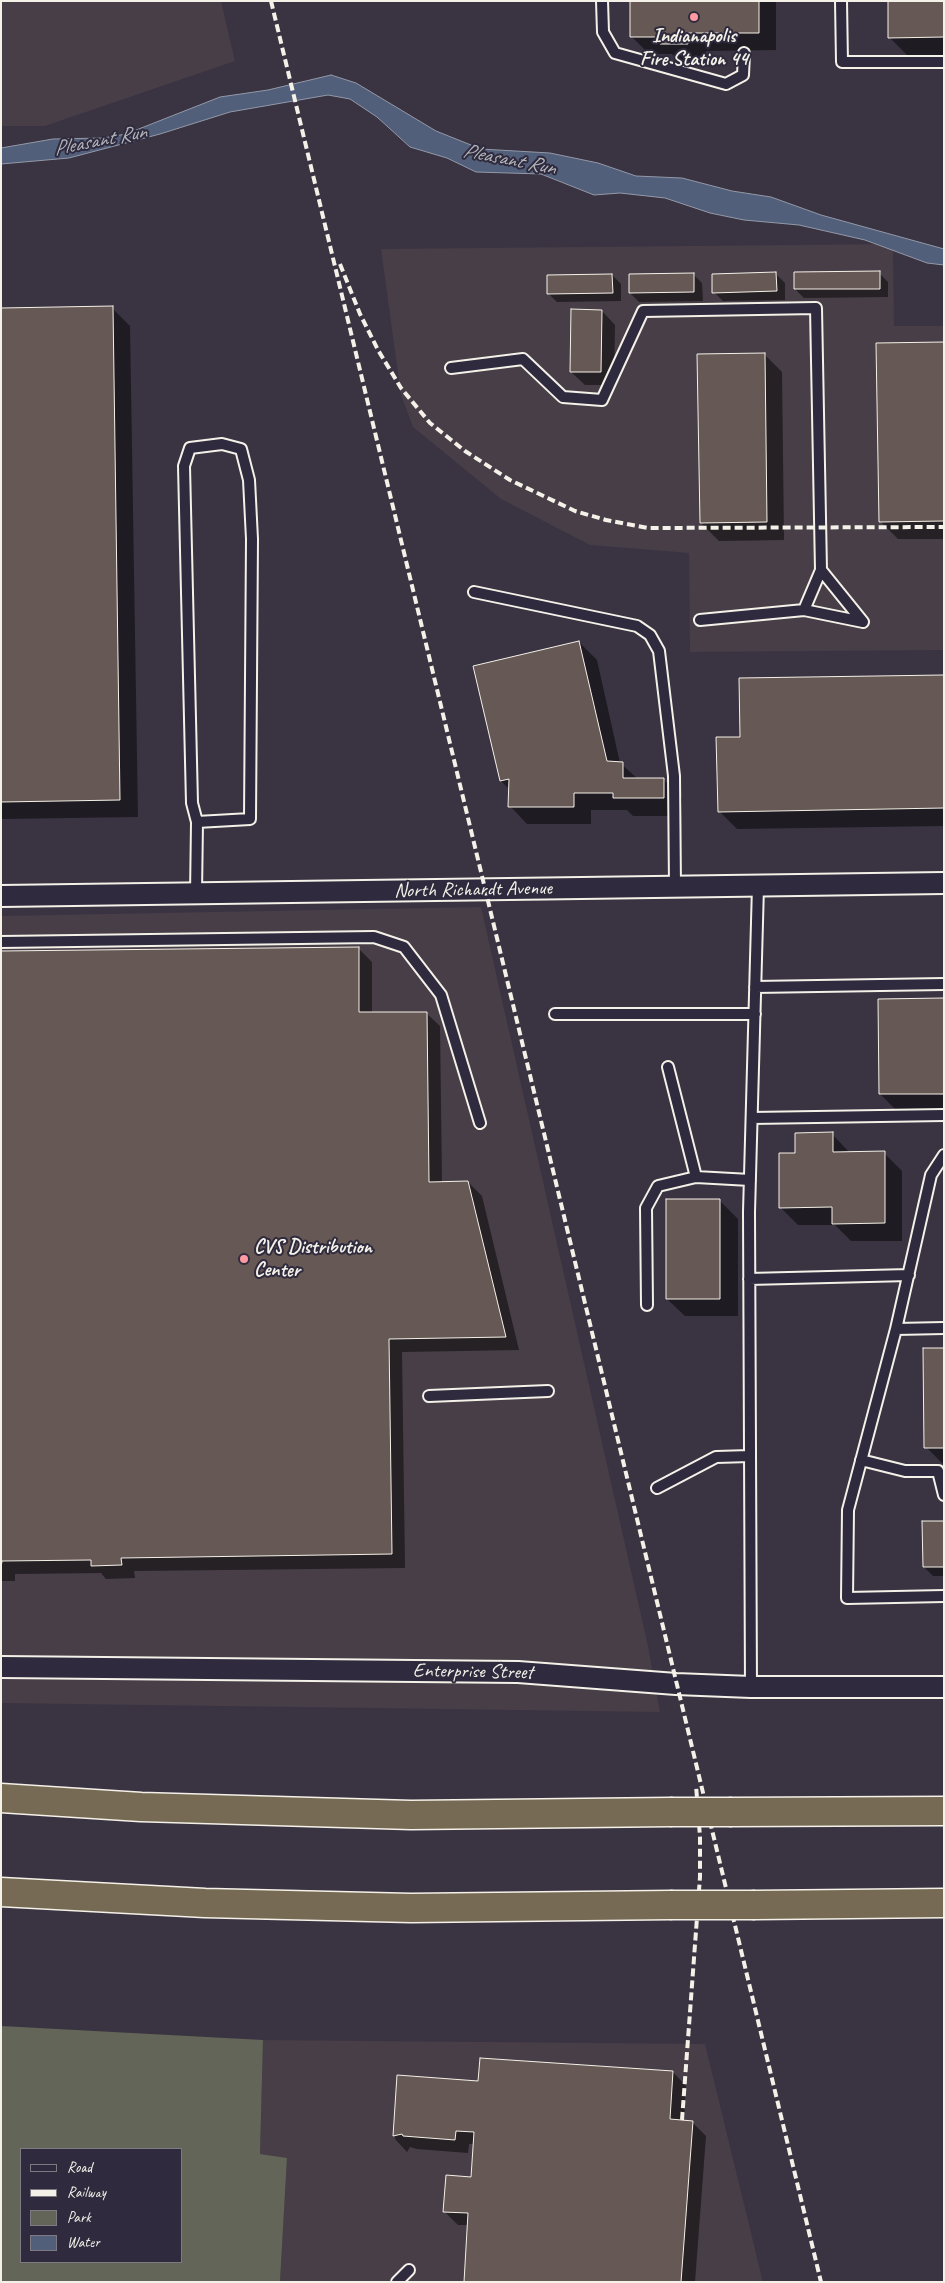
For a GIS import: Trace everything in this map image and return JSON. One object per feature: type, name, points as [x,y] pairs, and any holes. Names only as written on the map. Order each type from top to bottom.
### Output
[{"type":"highway","points":[[1,1798],[141,1807],[401,1814],[944,1811]]},
{"type":"highway","points":[[1,1892],[205,1904],[411,1908],[944,1903]]},
{"type":"street","name":"North Richardt Avenue","points":[[1,896],[944,883]]},
{"type":"street","name":"Enterprise Street","points":[[1,1667],[518,1672],[676,1684],[751,1687],[944,1687]]},
{"type":"lane","points":[[602,1],[603,32],[615,53],[726,84],[743,75],[744,53]]},
{"type":"lane","points":[[841,1],[842,62],[944,62]]},
{"type":"lane","points":[[450,368],[523,359],[563,397],[602,400],[643,311],[816,308],[822,529],[821,570],[804,610]]},
{"type":"lane","points":[[196,822],[250,820],[252,539],[249,480],[241,449],[222,444],[190,448],[184,466],[192,803],[196,822],[196,894]]},
{"type":"lane","points":[[700,620],[804,610],[862,622],[821,570]]},
{"type":"lane","points":[[474,592],[637,626],[650,635],[659,651],[674,776],[675,887]]},
{"type":"lane","points":[[751,1687],[749,1279],[758,886]]},
{"type":"lane","points":[[1,942],[374,937],[404,947],[441,995],[480,1123]]},
{"type":"lane","points":[[755,987],[944,984]]},
{"type":"lane","points":[[555,1014],[754,1014]]},
{"type":"lane","points":[[668,1067],[696,1177]]},
{"type":"lane","points":[[752,1118],[944,1115]]},
{"type":"lane","points":[[944,1155],[931,1175],[896,1329],[848,1510],[847,1598],[944,1596]]},
{"type":"lane","points":[[647,1305],[646,1208],[658,1186],[696,1177],[750,1180]]},
{"type":"lane","points":[[749,1279],[909,1274]]},
{"type":"lane","points":[[896,1329],[944,1328]]},
{"type":"lane","points":[[429,1396],[548,1391]]},
{"type":"lane","points":[[656,1488],[716,1457],[750,1456]]},
{"type":"lane","points":[[861,1460],[905,1471],[938,1471],[944,1495]]},
{"type":"lane","points":[[397,2282],[409,2270]]},
{"type":"shaded area","points":[[1,1],[221,1],[235,61],[45,126],[1,126]]},
{"type":"shaded area","points":[[893,244],[894,326],[944,326],[944,650],[690,652],[689,553],[590,545],[501,499],[413,427],[401,395],[381,249]]},
{"type":"shaded area","points":[[481,907],[648,1646],[660,1712],[1,1703],[1,916]]},
{"type":"shaded area","points":[[263,2040],[705,2044],[763,2282],[280,2282],[287,2159],[260,2154]]},
{"type":"green space","points":[[1,2026],[263,2040],[260,2154],[287,2158],[280,2282],[1,2282]]},
{"type":"water","name":"Pleasant Run","points":[[331,75],[356,83],[436,131],[481,149],[550,153],[598,163],[636,176],[682,178],[732,191],[771,197],[821,215],[944,249],[944,265],[927,263],[865,240],[799,225],[744,220],[710,213],[665,198],[620,193],[594,195],[541,174],[476,172],[447,158],[410,147],[377,117],[350,99],[328,95],[230,112],[160,134],[69,158],[1,164],[1,148],[53,139],[103,138],[126,134],[220,97],[268,90]]},
{"type":"building","name":"Indianapolis Fire Station 44","points":[[630,1],[759,1],[759,33],[688,33],[688,44],[660,44],[660,37],[630,37]]},
{"type":"building","points":[[888,1],[944,1],[944,37],[888,38]]},
{"type":"building","points":[[880,271],[880,289],[794,289],[794,272]]},
{"type":"building","points":[[776,272],[777,291],[712,293],[712,274]]},
{"type":"building","points":[[694,273],[694,292],[629,293],[629,274]]},
{"type":"building","points":[[612,274],[613,293],[547,294],[547,275]]},
{"type":"building","points":[[113,306],[120,800],[1,802],[1,308]]},
{"type":"building","points":[[571,309],[602,310],[601,372],[570,372]]},
{"type":"building","points":[[944,342],[944,521],[879,522],[876,343]]},
{"type":"building","points":[[765,353],[767,522],[700,523],[697,354]]},
{"type":"building","points":[[579,641],[607,761],[623,762],[623,778],[664,778],[664,798],[613,798],[613,793],[574,793],[574,807],[508,807],[509,779],[500,781],[473,666]]},
{"type":"building","points":[[944,675],[944,808],[718,812],[716,737],[740,737],[739,678]]},
{"type":"building","name":"CVS Distribution Center","points":[[359,947],[359,1012],[427,1012],[429,1182],[468,1181],[506,1337],[389,1339],[392,1554],[121,1558],[122,1565],[91,1566],[91,1560],[2,1561],[1,1568],[1,951]]},
{"type":"building","points":[[944,998],[944,1094],[879,1094],[878,999]]},
{"type":"building","points":[[833,1132],[833,1152],[885,1151],[885,1223],[832,1224],[832,1207],[779,1208],[779,1153],[795,1153],[795,1133]]},
{"type":"building","points":[[666,1199],[720,1199],[720,1299],[666,1299]]},
{"type":"building","points":[[923,1348],[944,1348],[944,1448],[924,1448]]},
{"type":"building","points":[[922,1521],[944,1521],[944,1567],[923,1567]]},
{"type":"building","points":[[480,2058],[673,2071],[670,2119],[693,2121],[681,2282],[464,2282],[468,2213],[443,2212],[446,2175],[471,2177],[474,2132],[456,2131],[455,2140],[403,2136],[402,2134],[393,2136],[397,2075],[478,2081]]},
{"type":"railway","points":[[271,1],[821,2282]]},
{"type":"railway","points":[[340,264],[360,314],[378,350],[401,388],[430,423],[465,451],[510,480],[575,511],[606,520],[648,528],[944,527]]},
{"type":"railway","points":[[682,2120],[700,1877],[700,1837],[696,1785]]},
{"type":"place","name":"Indianapolis Fire Station 44","points":[[694,17]]},
{"type":"place","name":"CVS Distribution Center","points":[[244,1259]]}]
